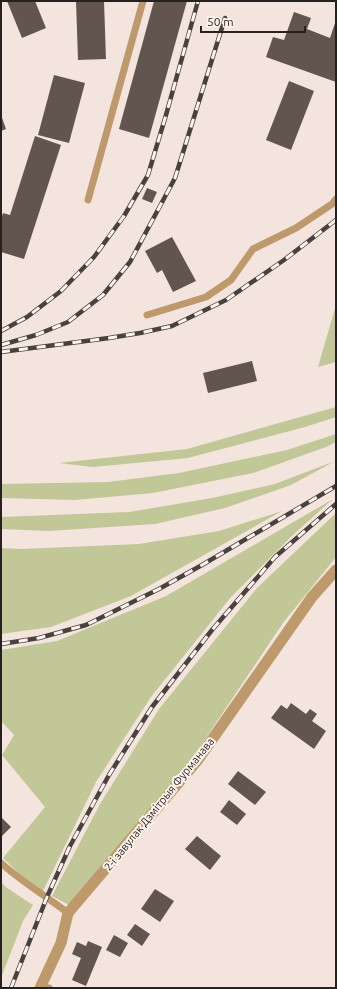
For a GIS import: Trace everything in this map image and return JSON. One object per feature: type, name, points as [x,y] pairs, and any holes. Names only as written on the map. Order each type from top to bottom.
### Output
[{"type":"street","name":"2-і завулак Дзмітрыя Фурманава","points":[[43,988],[61,943],[68,913],[197,761],[312,597],[336,570]]},
{"type":"lane","points":[[88,200],[144,1]]},
{"type":"lane","points":[[147,315],[206,297],[231,280],[254,249],[296,228],[332,204],[336,198]]},
{"type":"lane","points":[[1,864],[19,879],[68,913]]},
{"type":"green space","points":[[336,305],[336,362],[318,367]]},
{"type":"green space","points":[[336,407],[336,417],[305,427],[188,458],[93,467],[59,463],[187,449]]},
{"type":"green space","points":[[336,434],[336,442],[326,447],[253,473],[153,493],[75,500],[1,498],[1,484],[108,482],[179,473],[287,450]]},
{"type":"green space","points":[[335,461],[291,485],[225,508],[155,524],[48,531],[1,529],[1,517],[129,512],[212,498],[275,484]]},
{"type":"green space","points":[[333,499],[294,534],[231,597],[151,697],[96,782],[43,891],[30,884],[3,858],[45,807],[2,755],[14,735],[1,721],[1,650],[57,641],[166,596]]},
{"type":"green space","points":[[282,511],[131,596],[51,627],[1,634],[1,548],[21,549],[139,544],[219,531]]},
{"type":"green space","points":[[336,513],[336,557],[283,623],[193,757],[71,906],[52,896],[100,804],[159,709],[257,588]]},
{"type":"green space","points":[[1,882],[7,888],[33,905],[23,921],[1,978]]},
{"type":"building","points":[[7,1],[35,1],[46,28],[22,38]]},
{"type":"building","points":[[76,1],[104,1],[106,59],[78,60]]},
{"type":"building","points":[[154,1],[187,1],[149,138],[119,129]]},
{"type":"building","points":[[294,12],[311,18],[307,29],[330,38],[336,20],[336,82],[266,57],[273,37],[284,40]]},
{"type":"building","points":[[54,75],[85,83],[69,143],[38,135]]},
{"type":"building","points":[[289,81],[314,91],[291,150],[266,140]]},
{"type":"building","points":[[1,115],[6,129],[1,131]]},
{"type":"building","points":[[35,136],[61,145],[24,259],[1,252],[1,219],[3,213],[10,215]]},
{"type":"building","points":[[147,188],[157,192],[152,203],[142,199]]},
{"type":"building","points":[[172,237],[196,281],[173,292],[162,270],[157,273],[145,251]]},
{"type":"building","points":[[252,361],[257,381],[208,393],[203,373]]},
{"type":"building","points":[[291,703],[306,714],[310,709],[317,714],[312,721],[326,731],[314,749],[271,718],[281,705],[287,709]]},
{"type":"building","points":[[238,771],[266,792],[255,805],[228,784]]},
{"type":"building","points":[[229,800],[246,814],[237,825],[220,812]]},
{"type":"building","points":[[1,817],[11,827],[1,837]]},
{"type":"building","points":[[197,836],[221,856],[210,870],[185,849]]},
{"type":"building","points":[[155,889],[174,901],[160,922],[141,909]]},
{"type":"building","points":[[135,924],[150,934],[142,946],[127,935]]},
{"type":"building","points":[[114,935],[128,943],[120,957],[106,950]]},
{"type":"building","points":[[88,941],[102,947],[86,986],[72,980],[81,958],[72,954],[77,942],[86,946]]},
{"type":"railway","points":[[1,331],[27,317],[61,291],[94,257],[124,216],[148,175],[198,1]]},
{"type":"railway","points":[[1,345],[36,335],[68,322],[103,295],[130,262],[175,178],[225,18]]},
{"type":"railway","points":[[1,352],[109,338],[172,326],[226,300],[284,260],[336,220]]},
{"type":"railway","points":[[1,644],[39,638],[86,625],[159,589],[336,486]]},
{"type":"railway","points":[[11,988],[47,897],[70,846],[109,775],[152,707],[212,630],[275,557],[336,504]]}]
